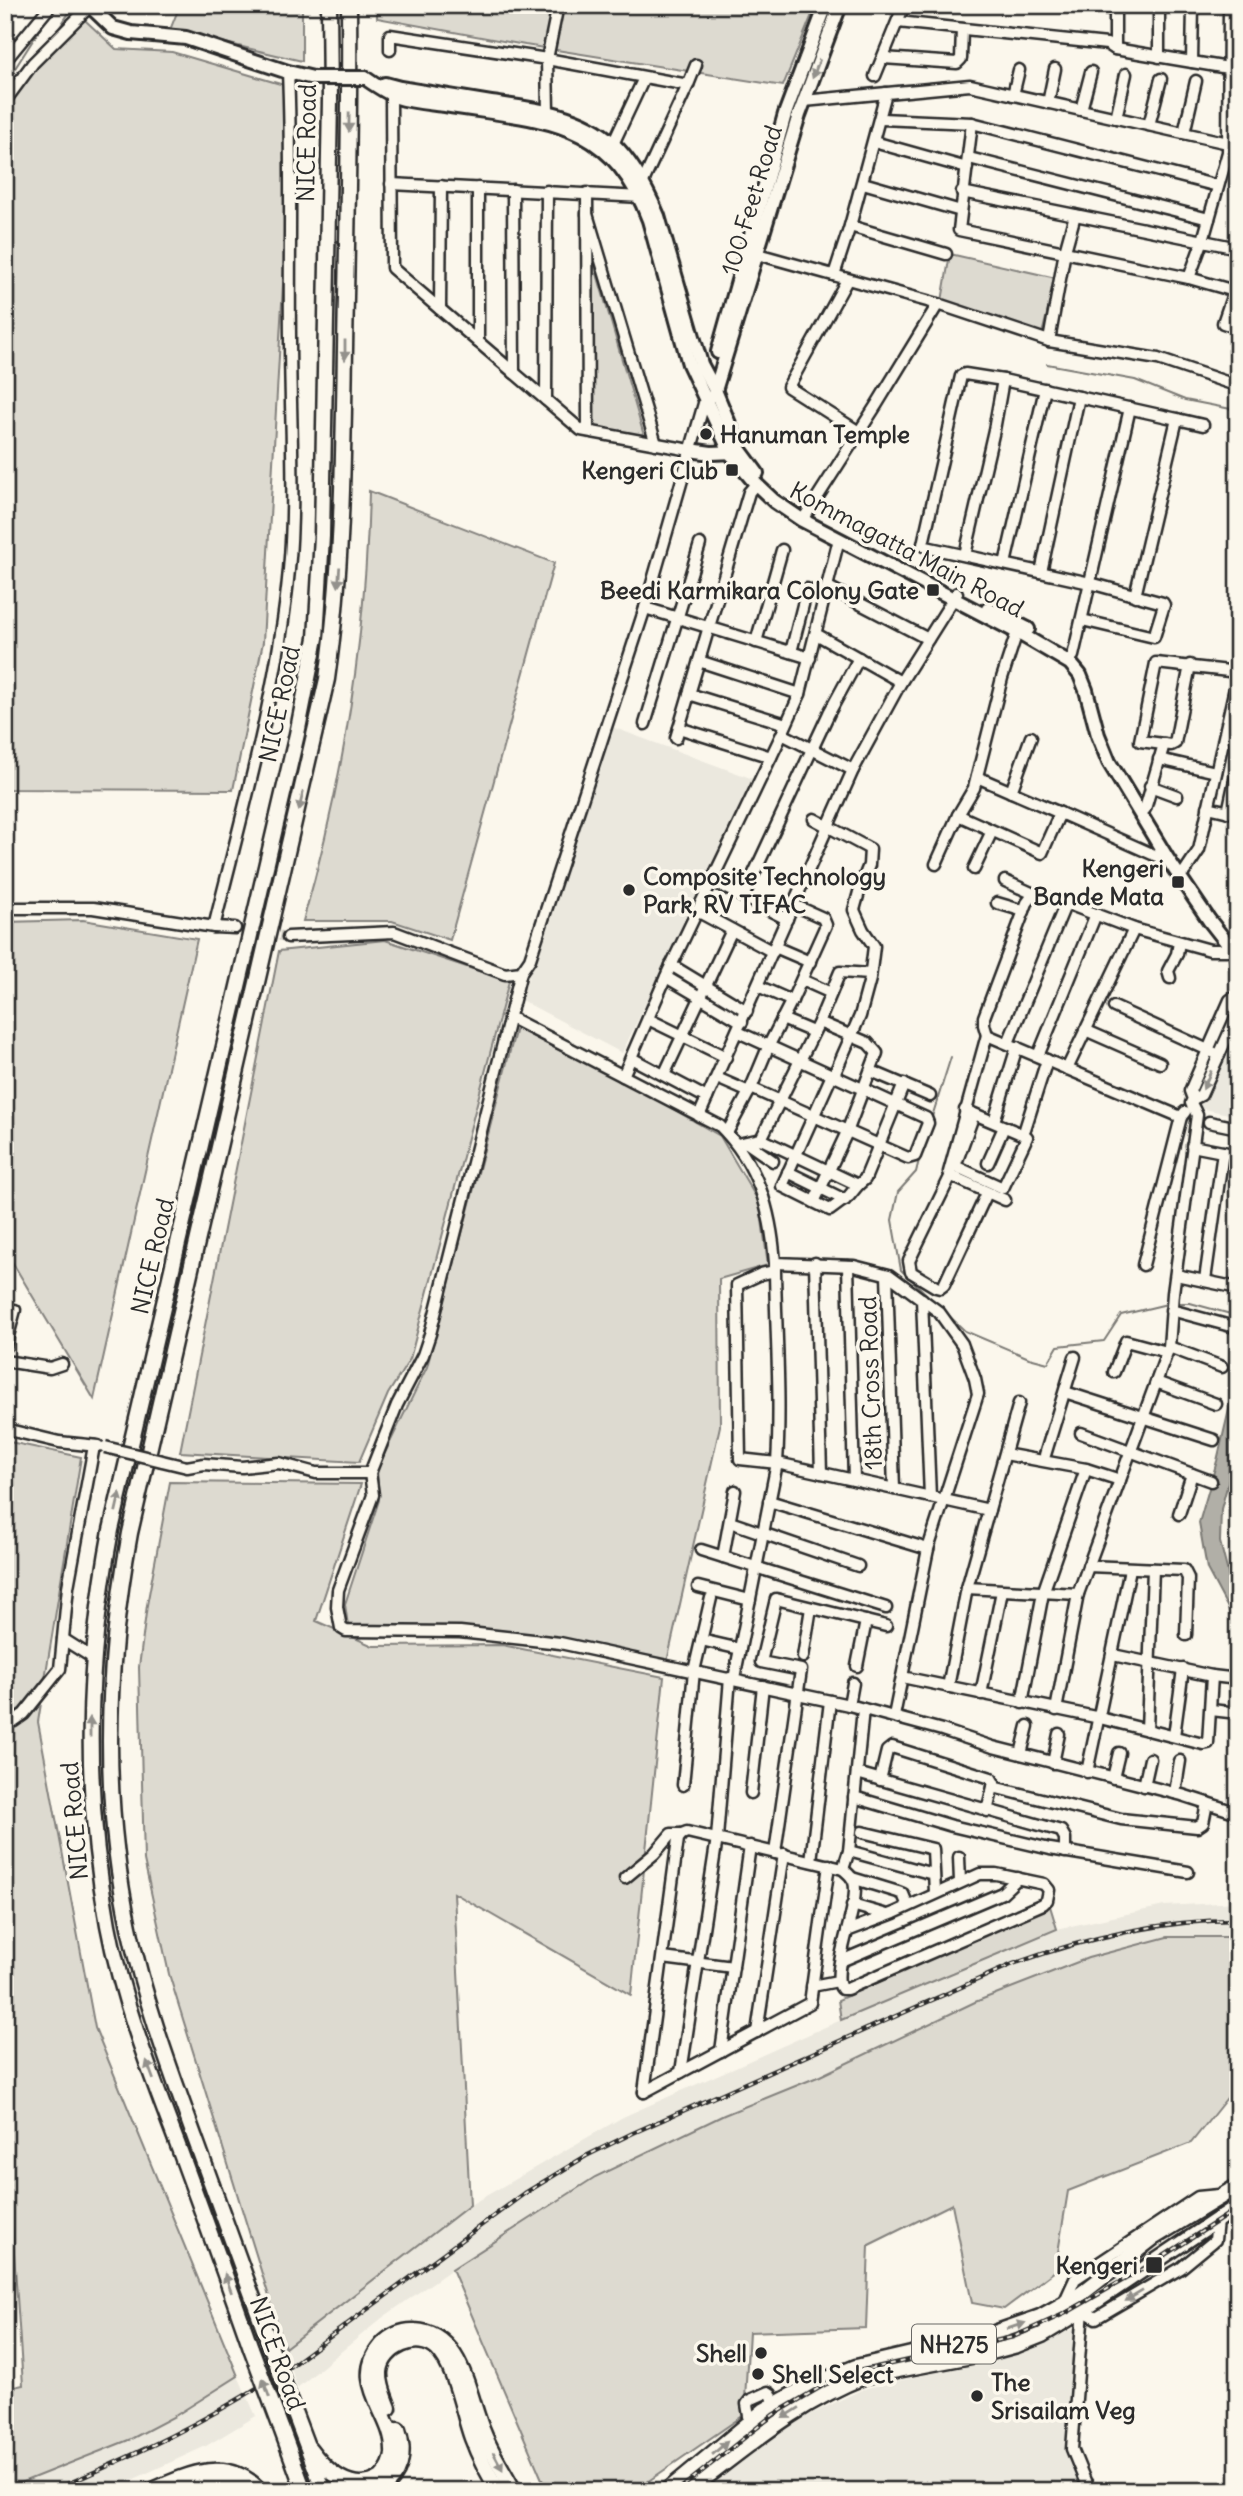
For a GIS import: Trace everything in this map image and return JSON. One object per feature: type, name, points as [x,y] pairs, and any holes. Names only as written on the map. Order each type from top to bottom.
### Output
[{"type":"highway","name":"NICE Road","points":[[304,2491],[143,2051],[120,1976],[99,1868],[90,1786],[93,1658],[111,1530],[298,734],[316,638],[322,536],[330,100],[329,5]]},
{"type":"highway","name":"NICE Road","points":[[324,2491],[162,2046],[140,1972],[128,1925],[114,1831],[110,1763],[110,1682],[116,1614],[133,1520],[327,679],[334,633],[341,535],[349,5]]},
{"type":"highway","name":"NH275","points":[[667,2491],[750,2422],[801,2389],[856,2367],[980,2338],[1040,2317],[1081,2294],[1153,2238],[1238,2186]]},
{"type":"highway","name":"NH275","points":[[688,2491],[769,2427],[810,2401],[866,2376],[987,2353],[1042,2335],[1238,2206]]},
{"type":"highway","points":[[309,2448],[326,2470],[345,2485],[359,2488],[381,2478],[389,2468],[393,2447],[370,2382],[371,2364],[386,2341],[401,2333],[418,2331],[436,2336],[454,2355],[484,2435],[514,2491]]},
{"type":"highway","points":[[380,2491],[399,2469],[404,2450],[380,2381],[380,2371],[388,2353],[396,2347],[414,2342],[432,2345],[445,2359],[482,2463],[499,2491]]},
{"type":"highway","points":[[769,2427],[770,2407]]},
{"type":"highway","points":[[151,2491],[201,2471],[219,2470],[236,2473],[260,2491]]},
{"type":"highway","points":[[180,2491],[208,2481],[226,2482],[245,2491]]},
{"type":"main road","name":"100 Feet Road","points":[[708,404],[751,252],[785,114],[826,5]]},
{"type":"main road","name":"100 Feet Road","points":[[751,252],[840,5]]},
{"type":"main road","name":"Kommagatta Main Road","points":[[89,6],[113,28],[131,33],[186,38],[313,78],[365,78],[400,89],[548,112],[580,122],[613,144],[658,216],[701,364],[713,385],[735,452],[777,496],[806,515],[955,596],[1070,663],[1080,675],[1109,762],[1167,858],[1236,951]]},
{"type":"main road","name":"Kommagatta Main Road","points":[[365,78],[400,98],[547,122],[578,132],[606,150],[642,190],[689,365],[735,452],[756,484],[774,501],[802,520],[955,596],[1013,621],[1073,656],[1083,667],[1114,756],[1236,951]]},
{"type":"main road","points":[[690,450],[735,452]]},
{"type":"main road","points":[[1217,2221],[1238,2212]]},
{"type":"street","points":[[5,61],[51,5]]},
{"type":"street","points":[[548,112],[547,59],[558,5]]},
{"type":"street","points":[[875,76],[904,5]]},
{"type":"street","points":[[1076,5],[1115,7],[1115,49]]},
{"type":"street","points":[[1159,5],[1159,57]]},
{"type":"street","points":[[1192,62],[1193,5]]},
{"type":"street","points":[[1189,278],[1231,149],[1233,116],[1228,68],[1229,5]]},
{"type":"street","points":[[5,101],[33,62],[89,6]]},
{"type":"street","points":[[898,22],[1107,44],[1115,49],[1228,68]]},
{"type":"street","points":[[883,58],[957,63],[961,59],[962,29]]},
{"type":"street","points":[[390,50],[390,35],[547,59],[688,85]]},
{"type":"street","points":[[391,184],[587,193],[642,190],[696,65]]},
{"type":"street","points":[[1048,103],[1055,69]]},
{"type":"street","points":[[1013,95],[1018,70]]},
{"type":"street","points":[[214,927],[262,727],[282,630],[289,568],[291,135],[288,72]]},
{"type":"street","points":[[1082,110],[1090,72]]},
{"type":"street","points":[[1116,118],[1126,74]]},
{"type":"street","points":[[613,144],[644,78]]},
{"type":"street","points":[[1149,125],[1161,79]]},
{"type":"street","points":[[1184,132],[1196,81]]},
{"type":"street","points":[[804,102],[970,85],[1184,132],[1231,149]]},
{"type":"street","points":[[834,275],[863,183],[886,93]]},
{"type":"street","points":[[391,94],[392,268],[581,430],[690,450]]},
{"type":"street","points":[[881,119],[972,123],[1218,186]]},
{"type":"street","points":[[972,123],[959,230],[1189,278],[1236,292],[1223,323],[1238,328]]},
{"type":"street","points":[[874,142],[1209,219]]},
{"type":"street","points":[[863,183],[961,211]]},
{"type":"street","points":[[440,309],[441,186]]},
{"type":"street","points":[[478,188],[478,342]]},
{"type":"street","points":[[513,190],[514,373]]},
{"type":"street","points":[[546,400],[547,191]]},
{"type":"street","points":[[962,192],[1238,248]]},
{"type":"street","points":[[587,193],[588,431]]},
{"type":"street","points":[[587,214],[656,444]]},
{"type":"street","points":[[1049,341],[1065,251],[1075,215]]},
{"type":"street","points":[[850,226],[946,254]]},
{"type":"street","points":[[751,252],[938,304],[1049,341],[1158,359],[1238,386]]},
{"type":"street","points":[[847,280],[788,387],[859,432]]},
{"type":"street","points":[[806,515],[938,304]]},
{"type":"street","points":[[1082,620],[1154,637],[1164,605],[1090,583],[926,547],[923,544],[961,376],[965,374],[1003,380],[1203,425]]},
{"type":"street","points":[[965,555],[1003,380]]},
{"type":"street","points":[[1005,564],[1045,389]]},
{"type":"street","points":[[1041,572],[1079,397]]},
{"type":"street","points":[[708,404],[690,450],[645,608],[530,959],[521,972],[430,1334],[423,1355],[397,1405],[370,1473],[373,1495],[338,1590],[337,1607],[341,1628],[346,1631],[460,1632],[560,1643],[894,1716],[1053,1763],[1175,1793],[1238,1813]]},
{"type":"street","points":[[1073,656],[1130,408]]},
{"type":"street","points":[[1135,596],[1177,419]]},
{"type":"street","points":[[756,484],[749,492],[677,733],[771,757]]},
{"type":"street","points":[[623,1076],[671,965],[800,694],[839,539]]},
{"type":"street","points":[[645,724],[700,544]]},
{"type":"street","points":[[756,642],[782,550]]},
{"type":"street","points":[[828,587],[928,639]]},
{"type":"street","points":[[791,652],[807,589]]},
{"type":"street","points":[[699,1116],[853,770],[901,682],[955,596]]},
{"type":"street","points":[[645,608],[810,658]]},
{"type":"street","points":[[936,864],[978,777],[1002,678],[1017,632]]},
{"type":"street","points":[[816,634],[901,682]]},
{"type":"street","points":[[743,897],[829,713],[859,658]]},
{"type":"street","points":[[699,661],[800,694]]},
{"type":"street","points":[[1185,870],[1199,850],[1238,673],[1190,666],[1159,662],[1154,665],[1139,738],[1142,742],[1171,745],[1175,743],[1190,666]]},
{"type":"street","points":[[689,694],[784,729],[813,750],[853,770]]},
{"type":"street","points":[[1226,729],[1238,730]]},
{"type":"street","points":[[1011,792],[1031,737]]},
{"type":"street","points":[[1145,809],[1164,744]]},
{"type":"street","points":[[1159,759],[1216,772]]},
{"type":"street","points":[[978,777],[1161,858],[1167,858]]},
{"type":"street","points":[[1208,807],[1233,813],[1235,780],[1238,780]]},
{"type":"street","points":[[1150,786],[1177,796]]},
{"type":"street","points":[[958,815],[1042,853],[1060,813]]},
{"type":"street","points":[[814,819],[870,849],[869,865],[854,910],[874,946],[860,1016],[782,1186],[830,1210],[845,1200],[866,1179],[904,1084]]},
{"type":"street","points":[[974,869],[992,831]]},
{"type":"street","points":[[712,881],[787,919]]},
{"type":"street","points":[[1005,881],[1036,895],[1066,903],[1134,929],[1210,950],[1236,951]]},
{"type":"street","points":[[1238,886],[1238,892]]},
{"type":"street","points":[[970,1112],[1027,1138],[1003,1188],[954,1166],[970,1112],[987,1035],[984,1017],[1024,911],[1030,898],[1036,895]]},
{"type":"street","points":[[997,903],[1024,911]]},
{"type":"street","points":[[995,1118],[1012,1045],[1066,903]]},
{"type":"street","points":[[727,1133],[823,935],[826,921],[794,905]]},
{"type":"street","points":[[5,908],[93,908],[235,928]]},
{"type":"street","points":[[697,911],[774,949],[810,962]]},
{"type":"street","points":[[1025,1129],[1042,1058],[1096,914]]},
{"type":"street","points":[[1067,1069],[1134,929]]},
{"type":"street","points":[[664,1075],[732,930]]},
{"type":"street","points":[[288,937],[394,932],[505,974],[521,972]]},
{"type":"street","points":[[1170,978],[1168,971],[1180,942]]},
{"type":"street","points":[[671,965],[747,1011]]},
{"type":"street","points":[[761,1139],[819,1022],[840,972],[870,974]]},
{"type":"street","points":[[666,977],[769,1045],[928,1120],[915,1156],[908,1158],[780,1101],[717,1078]]},
{"type":"street","points":[[802,980],[831,993]]},
{"type":"street","points":[[758,986],[792,1001]]},
{"type":"street","points":[[1056,1710],[1078,1594],[1168,1350],[1197,1115],[1190,1091],[1230,1000],[1238,996]]},
{"type":"street","points":[[1114,1007],[1219,1055]]},
{"type":"street","points":[[1143,1265],[1181,1117],[1192,1101],[1201,1095],[1238,1013]]},
{"type":"street","points":[[509,1017],[720,1126],[773,1161]]},
{"type":"street","points":[[648,1019],[726,1058]]},
{"type":"street","points":[[782,1019],[813,1032]]},
{"type":"street","points":[[814,1202],[847,1132],[877,1053],[867,1043],[819,1022]]},
{"type":"street","points":[[1085,1030],[1160,1063]]},
{"type":"street","points":[[987,1035],[1181,1117]]},
{"type":"street","points":[[631,1058],[707,1098]]},
{"type":"street","points":[[871,1071],[930,1096]]},
{"type":"street","points":[[970,1112],[949,1168],[951,1175],[909,1261],[911,1272],[936,1287],[944,1285],[987,1193]]},
{"type":"street","points":[[1209,1122],[1238,1128]]},
{"type":"street","points":[[988,1163],[1004,1127]]},
{"type":"street","points":[[743,1143],[761,1139],[858,1185]]},
{"type":"street","points":[[681,2072],[717,1838],[732,1679],[777,1463],[775,1267],[772,1232],[767,1204],[743,1143]]},
{"type":"street","points":[[1192,1146],[1238,1155]]},
{"type":"street","points":[[1205,1280],[1223,1152]]},
{"type":"street","points":[[796,1194],[810,1164]]},
{"type":"street","points":[[788,1172],[845,1200]]},
{"type":"street","points":[[951,1175],[1005,1200]]},
{"type":"street","points":[[815,1264],[821,1473]]},
{"type":"street","points":[[894,1716],[929,1549],[943,1500],[978,1394],[962,1344],[939,1312],[887,1275],[848,1266],[815,1264],[775,1267],[737,1285],[740,1459],[777,1463],[821,1473],[943,1500],[989,1510]]},
{"type":"street","points":[[848,1266],[853,1480]]},
{"type":"street","name":"18th Cross Road","points":[[887,1275],[894,1489]]},
{"type":"street","points":[[1176,1275],[1237,1288],[1238,1282]]},
{"type":"street","points":[[922,1300],[930,1497]]},
{"type":"street","points":[[1172,1305],[1238,1328]]},
{"type":"street","points":[[5,1347],[15,1310]]},
{"type":"street","points":[[1114,1372],[1126,1341],[1168,1350],[1222,1367]]},
{"type":"street","points":[[1045,1455],[1075,1357]]},
{"type":"street","points":[[5,1361],[50,1368],[62,1364]]},
{"type":"street","points":[[1156,1382],[1216,1404]]},
{"type":"street","points":[[1065,1392],[1213,1440]]},
{"type":"street","points":[[948,1687],[967,1588],[1019,1403]]},
{"type":"street","points":[[5,1429],[59,1442],[100,1446],[187,1466],[204,1464],[242,1467],[279,1463],[316,1473],[370,1473]]},
{"type":"street","points":[[1081,1433],[1211,1482]]},
{"type":"street","points":[[5,1722],[14,1721],[24,1714],[60,1670],[68,1587],[100,1446]]},
{"type":"street","points":[[1006,1454],[1086,1469],[1120,1480]]},
{"type":"street","points":[[1022,1703],[1043,1593],[1086,1469]]},
{"type":"street","points":[[1179,1514],[1192,1474]]},
{"type":"street","points":[[723,1557],[735,1491]]},
{"type":"street","points":[[769,1501],[929,1549]]},
{"type":"street","points":[[730,1522],[858,1566]]},
{"type":"street","points":[[701,1550],[886,1608]]},
{"type":"street","points":[[1088,1566],[1184,1570],[1188,1574],[1186,1635]]},
{"type":"street","points":[[1087,1772],[1130,1569]]},
{"type":"street","points":[[1147,1730],[1153,1569]]},
{"type":"street","points":[[698,1587],[750,1600]]},
{"type":"street","points":[[967,1588],[1078,1594]]},
{"type":"street","points":[[981,1694],[1002,1591]]},
{"type":"street","points":[[683,1785],[694,1671],[710,1598]]},
{"type":"street","points":[[757,2032],[801,1670],[761,1662],[776,1599],[886,1626]]},
{"type":"street","points":[[803,1657],[811,1608]]},
{"type":"street","points":[[856,1666],[866,1621]]},
{"type":"street","points":[[62,1639],[93,1658]]},
{"type":"street","points":[[701,1640],[740,1649]]},
{"type":"street","points":[[1113,1655],[1212,1676],[1238,1678]]},
{"type":"street","points":[[1174,1736],[1183,1669]]},
{"type":"street","points":[[902,1677],[1100,1718],[1203,1744],[1208,1742],[1212,1676]]},
{"type":"street","points":[[849,1705],[853,1683]]},
{"type":"street","points":[[751,1793],[763,1686]]},
{"type":"street","points":[[811,1861],[830,1701]]},
{"type":"street","points":[[843,1869],[849,1851],[863,1709]]},
{"type":"street","points":[[1211,1710],[1238,1713]]},
{"type":"street","points":[[1021,1754],[1028,1726]]},
{"type":"street","points":[[1053,1763],[1059,1734]]},
{"type":"street","points":[[880,1780],[887,1751],[891,1748],[991,1778],[987,1811]]},
{"type":"street","points":[[1113,1779],[1119,1753]]},
{"type":"street","points":[[1144,1786],[1150,1759]]},
{"type":"street","points":[[1175,1793],[1180,1761]]},
{"type":"street","points":[[856,1773],[1061,1831],[1065,1834],[1065,1852]]},
{"type":"street","points":[[992,1787],[1121,1819],[1197,1826],[1202,1823],[1207,1803]]},
{"type":"street","points":[[854,1797],[952,1826],[1065,1852],[1188,1872]]},
{"type":"street","points":[[625,1878],[654,1854],[671,1834],[687,1832],[843,1869],[852,1878],[903,1894],[908,1906]]},
{"type":"street","points":[[862,1832],[933,1849],[935,1893]]},
{"type":"street","points":[[682,1834],[678,1839],[644,2092],[810,2003],[829,1866]]},
{"type":"street","points":[[721,2051],[750,1846]]},
{"type":"street","points":[[849,1851],[933,1874]]},
{"type":"street","points":[[959,1857],[960,1882]]},
{"type":"street","points":[[847,1931],[960,1882],[988,1873],[1048,1886],[1046,1900],[842,1989],[838,1981],[841,1961],[855,1888],[852,1878]]},
{"type":"street","points":[[841,1961],[1002,1893],[1018,1878]]},
{"type":"street","points":[[852,1905],[887,1915]]},
{"type":"street","points":[[663,1958],[733,1967]]},
{"type":"street","points":[[812,1986],[838,1981]]},
{"type":"street","points":[[1083,2310],[1072,2449],[1092,2491]]},
{"type":"shaded area","points":[[180,5],[302,5],[302,61],[170,30]]},
{"type":"shaded area","points":[[377,5],[816,5],[783,86],[525,45],[377,18]]},
{"type":"shaded area","points":[[72,8],[116,49],[172,52],[294,88],[263,642],[233,790],[5,789],[5,113]]},
{"type":"shaded area","points":[[591,253],[645,439],[591,428]]},
{"type":"shaded area","points":[[950,254],[1056,278],[1042,334],[942,301]]},
{"type":"shaded area","points":[[369,491],[554,563],[450,940],[392,921],[303,921],[330,815],[350,708],[363,600]]},
{"type":"shaded area","name":"Composite Technology Park, RV TIFAC","points":[[612,727],[753,779],[622,1053],[521,1000]]},
{"type":"shaded area","points":[[83,920],[197,939],[94,1399],[5,1250],[5,922]]},
{"type":"shaded area","points":[[385,940],[509,981],[410,1359],[388,1394],[359,1462],[180,1452],[279,951]]},
{"type":"shaded area","points":[[1238,1014],[1238,1116],[1199,1108],[1204,1086]]},
{"type":"shaded area","points":[[516,1028],[652,1097],[720,1136],[760,1204],[768,1265],[719,1279],[720,1426],[667,1662],[472,1629],[348,1626],[345,1604],[379,1500],[377,1469],[427,1367]]},
{"type":"shaded area","points":[[1238,1371],[1238,1446],[1221,1509],[1220,1542],[1230,1581],[1238,1598],[1238,1627],[1207,1569],[1199,1523]]},
{"type":"shaded area","points":[[5,1441],[81,1457],[38,1722],[95,2028],[238,2376],[175,2416],[131,2439],[5,2489],[5,2389],[23,2385],[5,2120]]},
{"type":"shaded area","points":[[170,1482],[361,1484],[316,1621],[373,1646],[502,1645],[664,1677],[631,1995],[454,1893],[470,2205],[285,2348],[169,1974],[144,1860],[139,1667],[147,1605]]},
{"type":"shaded area","points":[[1238,1902],[1238,1937],[1167,1937],[724,2115],[595,2177],[452,2269],[382,2318],[297,2388],[285,2348],[470,2205],[623,2117],[841,2020],[1057,1929],[1164,1906]]},
{"type":"shaded area","points":[[1050,1906],[1057,1929],[841,2020],[838,2000]]},
{"type":"shaded area","points":[[1167,1937],[1238,1937],[1238,2084],[1191,2143],[1068,2191],[1055,2271],[1004,2309],[972,2303],[952,2204],[869,2245],[866,2328],[749,2332],[744,2415],[634,2491],[547,2491],[452,2269],[595,2177],[724,2115],[820,2076],[975,2002],[1088,1958]]},
{"type":"shaded area","points":[[1080,2326],[1067,2447],[1088,2491],[704,2491],[776,2431],[863,2389],[1019,2353]]},
{"type":"shaded area","points":[[238,2376],[256,2416],[206,2446],[108,2491],[5,2491],[30,2478],[131,2439],[175,2416]]},
{"type":"waterway","points":[[5,84],[49,15]]},
{"type":"waterway","points":[[1047,364],[1135,380],[1185,400],[1238,412]]},
{"type":"waterway","points":[[931,1120],[951,1057]]},
{"type":"waterway","points":[[921,1152],[916,1172],[898,1192],[892,1220],[901,1270],[940,1307]]},
{"type":"waterway","points":[[1177,1303],[1190,1303],[1238,1316]]},
{"type":"waterway","points":[[944,1311],[965,1331],[1029,1358],[1048,1363],[1058,1346],[1104,1341],[1121,1315],[1167,1304]]},
{"type":"tunnel","points":[[235,928],[288,937]]},
{"type":"railway","points":[[51,2491],[171,2436],[257,2388],[525,2193],[586,2156],[633,2133],[1013,1964],[1124,1932],[1180,1923],[1238,1920]]},
{"type":"railway","points":[[677,2491],[773,2415],[824,2385],[854,2372],[1013,2337],[1066,2313],[1153,2263],[1238,2208]]},
{"type":"place","name":"Hanuman Temple","points":[[706,434]]},
{"type":"place","name":"Kengeri Club","points":[[732,470]]},
{"type":"place","name":"Beedi Karmikara Colony Gate","points":[[933,590]]},
{"type":"place","name":"Kengeri Bande Mata","points":[[1178,882]]},
{"type":"place","name":"Composite Technology Park, RV TIFAC","points":[[629,890]]},
{"type":"place","name":"Kengeri","points":[[1154,2265]]},
{"type":"place","name":"Shell","points":[[761,2353]]},
{"type":"place","name":"Shell Select","points":[[758,2374]]},
{"type":"place","name":"The Srisailam Veg","points":[[977,2396]]}]
